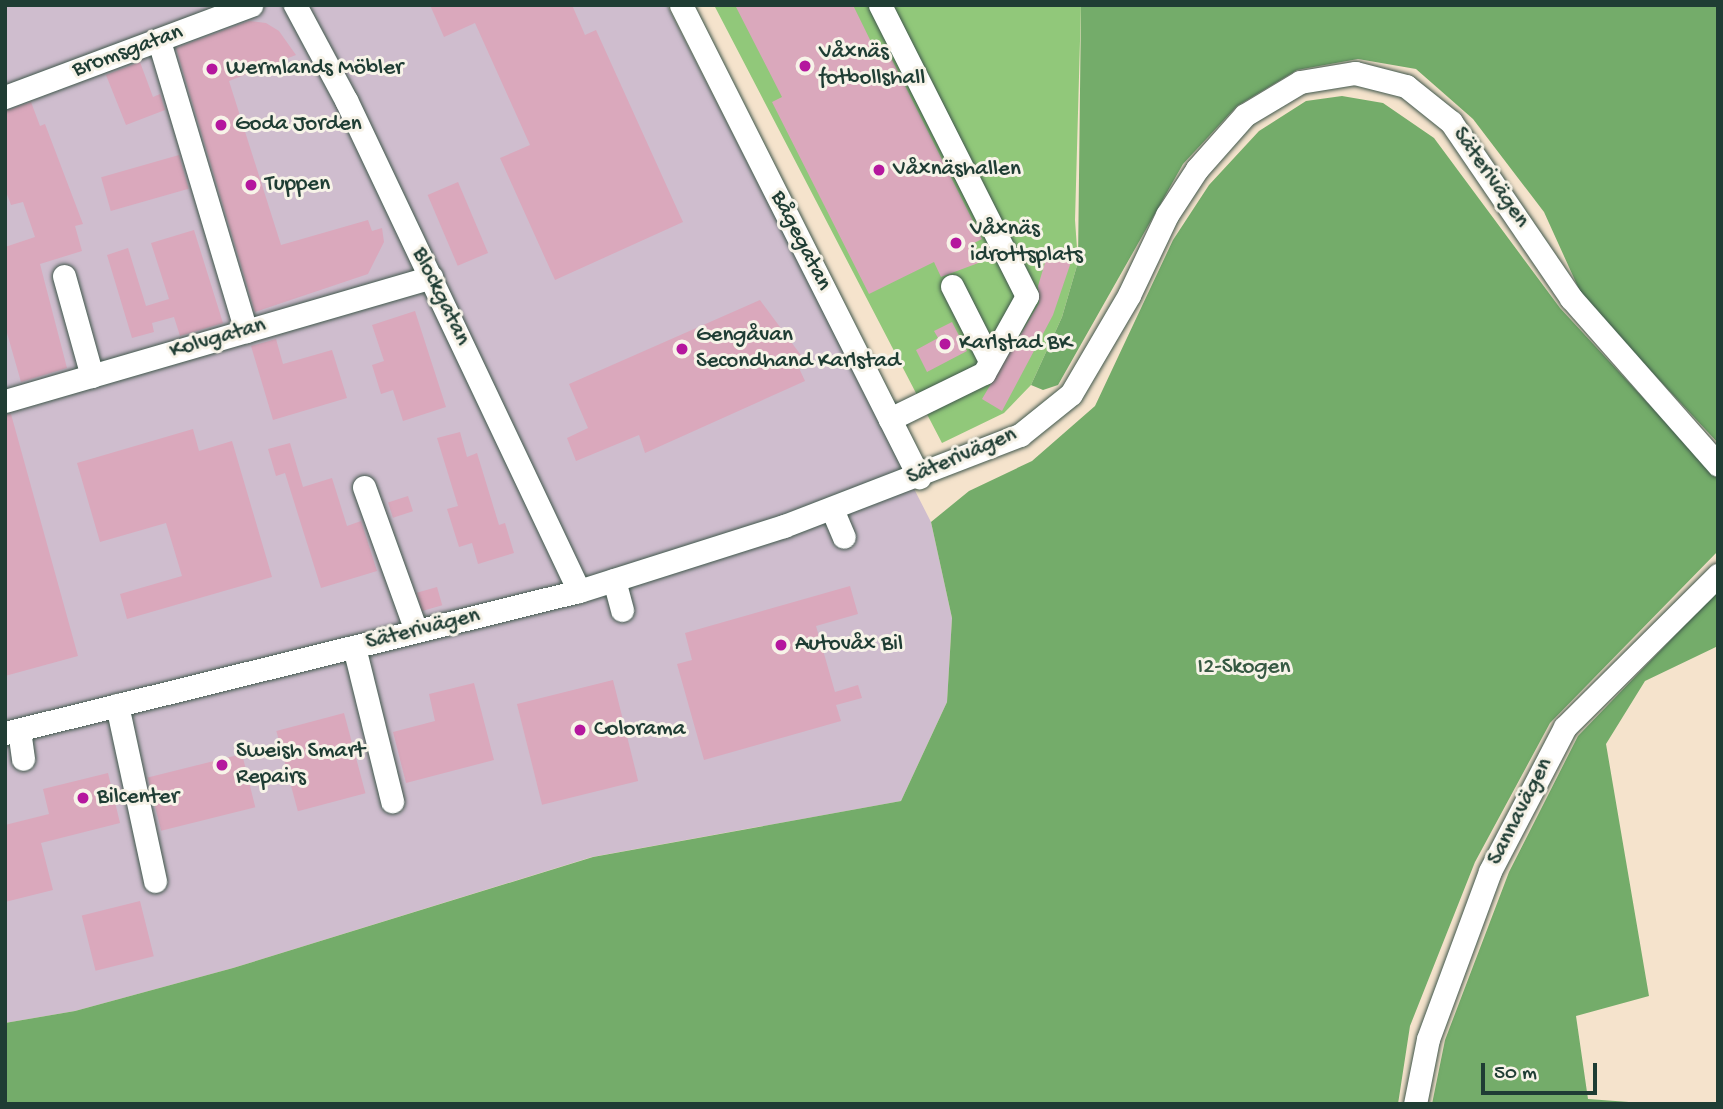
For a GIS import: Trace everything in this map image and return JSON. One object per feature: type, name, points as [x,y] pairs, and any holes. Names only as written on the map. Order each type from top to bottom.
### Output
[{"type":"street","name":"Bromsgatan","points":[[5,97],[251,5]]},
{"type":"street","name":"Blockgatan","points":[[295,5],[431,277],[579,592]]},
{"type":"street","name":"Bågegatan","points":[[681,5],[919,477]]},
{"type":"street","points":[[880,5],[1027,296],[990,362],[978,377],[890,419]]},
{"type":"street","points":[[159,40],[246,331]]},
{"type":"street","name":"Säterivägen","points":[[11,728],[117,705],[579,592],[832,509],[1020,435],[1071,394],[1129,295],[1167,215],[1197,169],[1245,115],[1300,82],[1355,73],[1406,86],[1451,122],[1571,298],[1718,464]]},
{"type":"street","points":[[64,276],[92,376]]},
{"type":"street","name":"Kolvgatan","points":[[5,401],[431,277]]},
{"type":"street","points":[[952,286],[990,362]]},
{"type":"street","points":[[364,487],[416,632]]},
{"type":"street","points":[[832,509],[844,537]]},
{"type":"street","name":"Sannavägen","points":[[1415,1104],[1428,1039],[1490,871],[1565,727],[1718,575]]},
{"type":"street","points":[[614,580],[622,610]]},
{"type":"street","points":[[354,647],[392,801]]},
{"type":"street","points":[[117,705],[155,881]]},
{"type":"street","points":[[11,728],[23,759]]},
{"type":"shaded area","points":[[5,5],[667,5],[931,522],[952,618],[947,702],[901,801],[592,857],[233,968],[75,1011],[5,1023]]},
{"type":"green space","name":"Våxnäs idrottsplats","points":[[714,5],[1081,5],[1075,220],[1078,262],[1062,317],[1031,385],[1004,413],[942,443]]},
{"type":"green space","points":[[1081,5],[1718,5],[1718,443],[1583,298],[1544,212],[1473,119],[1416,69],[1358,59],[1297,70],[1237,106],[1183,164],[1058,385],[1043,390],[1031,385],[1062,317],[1078,262]]},
{"type":"green space","name":"I2-Skogen","points":[[1342,96],[1383,103],[1434,138],[1560,308],[1718,479],[1718,551],[1550,723],[1475,862],[1410,1026],[1398,1104],[5,1104],[5,1023],[75,1011],[233,968],[593,857],[901,801],[947,702],[952,618],[931,522],[969,491],[1032,461],[1095,406],[1173,240],[1209,185],[1259,131],[1306,101]]},
{"type":"green space","points":[[1718,591],[1718,646],[1645,681],[1606,744],[1649,996],[1576,1016],[1588,1099],[1656,1104],[1432,1104],[1445,1040],[1509,872],[1578,736]]},
{"type":"building","points":[[430,5],[572,5],[585,35],[596,30],[683,222],[555,280],[500,158],[530,145],[475,23],[444,37]]},
{"type":"building","name":"Våxnäshallen","points":[[735,5],[853,5],[875,50],[885,46],[982,239],[972,244],[981,262],[941,277],[934,262],[869,294],[772,102],[782,97]]},
{"type":"building","points":[[249,21],[266,23],[279,31],[296,55],[229,81],[281,245],[368,220],[372,231],[382,228],[384,242],[368,274],[255,312],[176,48]]},
{"type":"building","points":[[140,62],[153,97],[160,94],[165,110],[126,125],[106,75]]},
{"type":"building","points":[[31,102],[40,126],[45,124],[83,224],[75,226],[82,251],[40,264],[67,368],[21,382],[5,326],[5,247],[35,237],[23,202],[11,205],[5,189],[5,111]]},
{"type":"building","points":[[179,155],[189,189],[111,211],[101,177]]},
{"type":"building","points":[[458,182],[488,253],[458,266],[428,195]]},
{"type":"building","points":[[194,230],[223,323],[180,336],[174,317],[152,323],[154,332],[132,338],[107,255],[128,248],[146,306],[169,299],[151,243]]},
{"type":"building","points":[[1047,256],[1071,262],[1053,315],[1002,411],[982,399],[1039,303],[1038,286]]},
{"type":"building","points":[[760,300],[806,362],[798,366],[805,381],[645,453],[639,435],[576,461],[567,438],[588,428],[569,384]]},
{"type":"building","points":[[415,311],[446,407],[403,421],[393,390],[381,394],[372,365],[384,361],[372,325]]},
{"type":"building","name":"Karlstad BK","points":[[952,322],[967,351],[927,372],[916,350],[938,338],[934,331]]},
{"type":"building","points":[[276,339],[283,364],[332,350],[347,398],[273,420],[251,346]]},
{"type":"building","points":[[11,414],[78,656],[5,676],[5,415]]},
{"type":"building","points":[[193,429],[199,451],[232,441],[272,577],[127,619],[120,594],[182,576],[166,523],[100,542],[77,463]]},
{"type":"building","points":[[460,432],[467,457],[477,453],[499,525],[505,523],[514,553],[478,564],[472,543],[459,547],[447,509],[458,506],[437,438]]},
{"type":"building","points":[[290,443],[303,487],[332,478],[347,526],[361,521],[377,571],[321,588],[285,473],[276,476],[268,449]]},
{"type":"building","points":[[408,496],[413,511],[393,518],[388,502]]},
{"type":"building","points":[[850,586],[858,614],[816,626],[835,692],[858,685],[862,698],[836,705],[841,721],[704,760],[677,664],[692,660],[685,633]]},
{"type":"building","points":[[437,587],[442,605],[422,611],[417,593]]},
{"type":"building","points":[[613,680],[638,781],[542,805],[517,704]]},
{"type":"building","points":[[474,683],[494,760],[406,783],[393,732],[435,721],[429,694]]},
{"type":"building","points":[[344,713],[365,793],[298,811],[276,731]]},
{"type":"building","points":[[242,754],[255,807],[161,831],[148,777]]},
{"type":"building","points":[[108,773],[120,823],[41,843],[53,890],[5,902],[5,825],[49,814],[43,789]]},
{"type":"building","points":[[140,901],[154,956],[96,971],[82,916]]},
{"type":"place","name":"Våxnäs fotbollshall","points":[[805,66]]},
{"type":"place","name":"Wermlands Möbler","points":[[212,69]]},
{"type":"place","name":"Goda Jorden","points":[[221,125]]},
{"type":"place","name":"Våxnäshallen","points":[[879,170]]},
{"type":"place","name":"Tuppen","points":[[251,185]]},
{"type":"place","name":"Våxnäs idrottsplats","points":[[956,243]]},
{"type":"place","name":"Karlstad BK","points":[[945,344]]},
{"type":"place","name":"Gengåvan Secondhand Karlstad","points":[[682,349]]},
{"type":"place","name":"Autovåx Bil","points":[[781,645]]},
{"type":"place","name":"Colorama","points":[[580,730]]},
{"type":"place","name":"Sweish Smart Repairs","points":[[222,765]]},
{"type":"place","name":"Bilcenter","points":[[83,798]]}]
